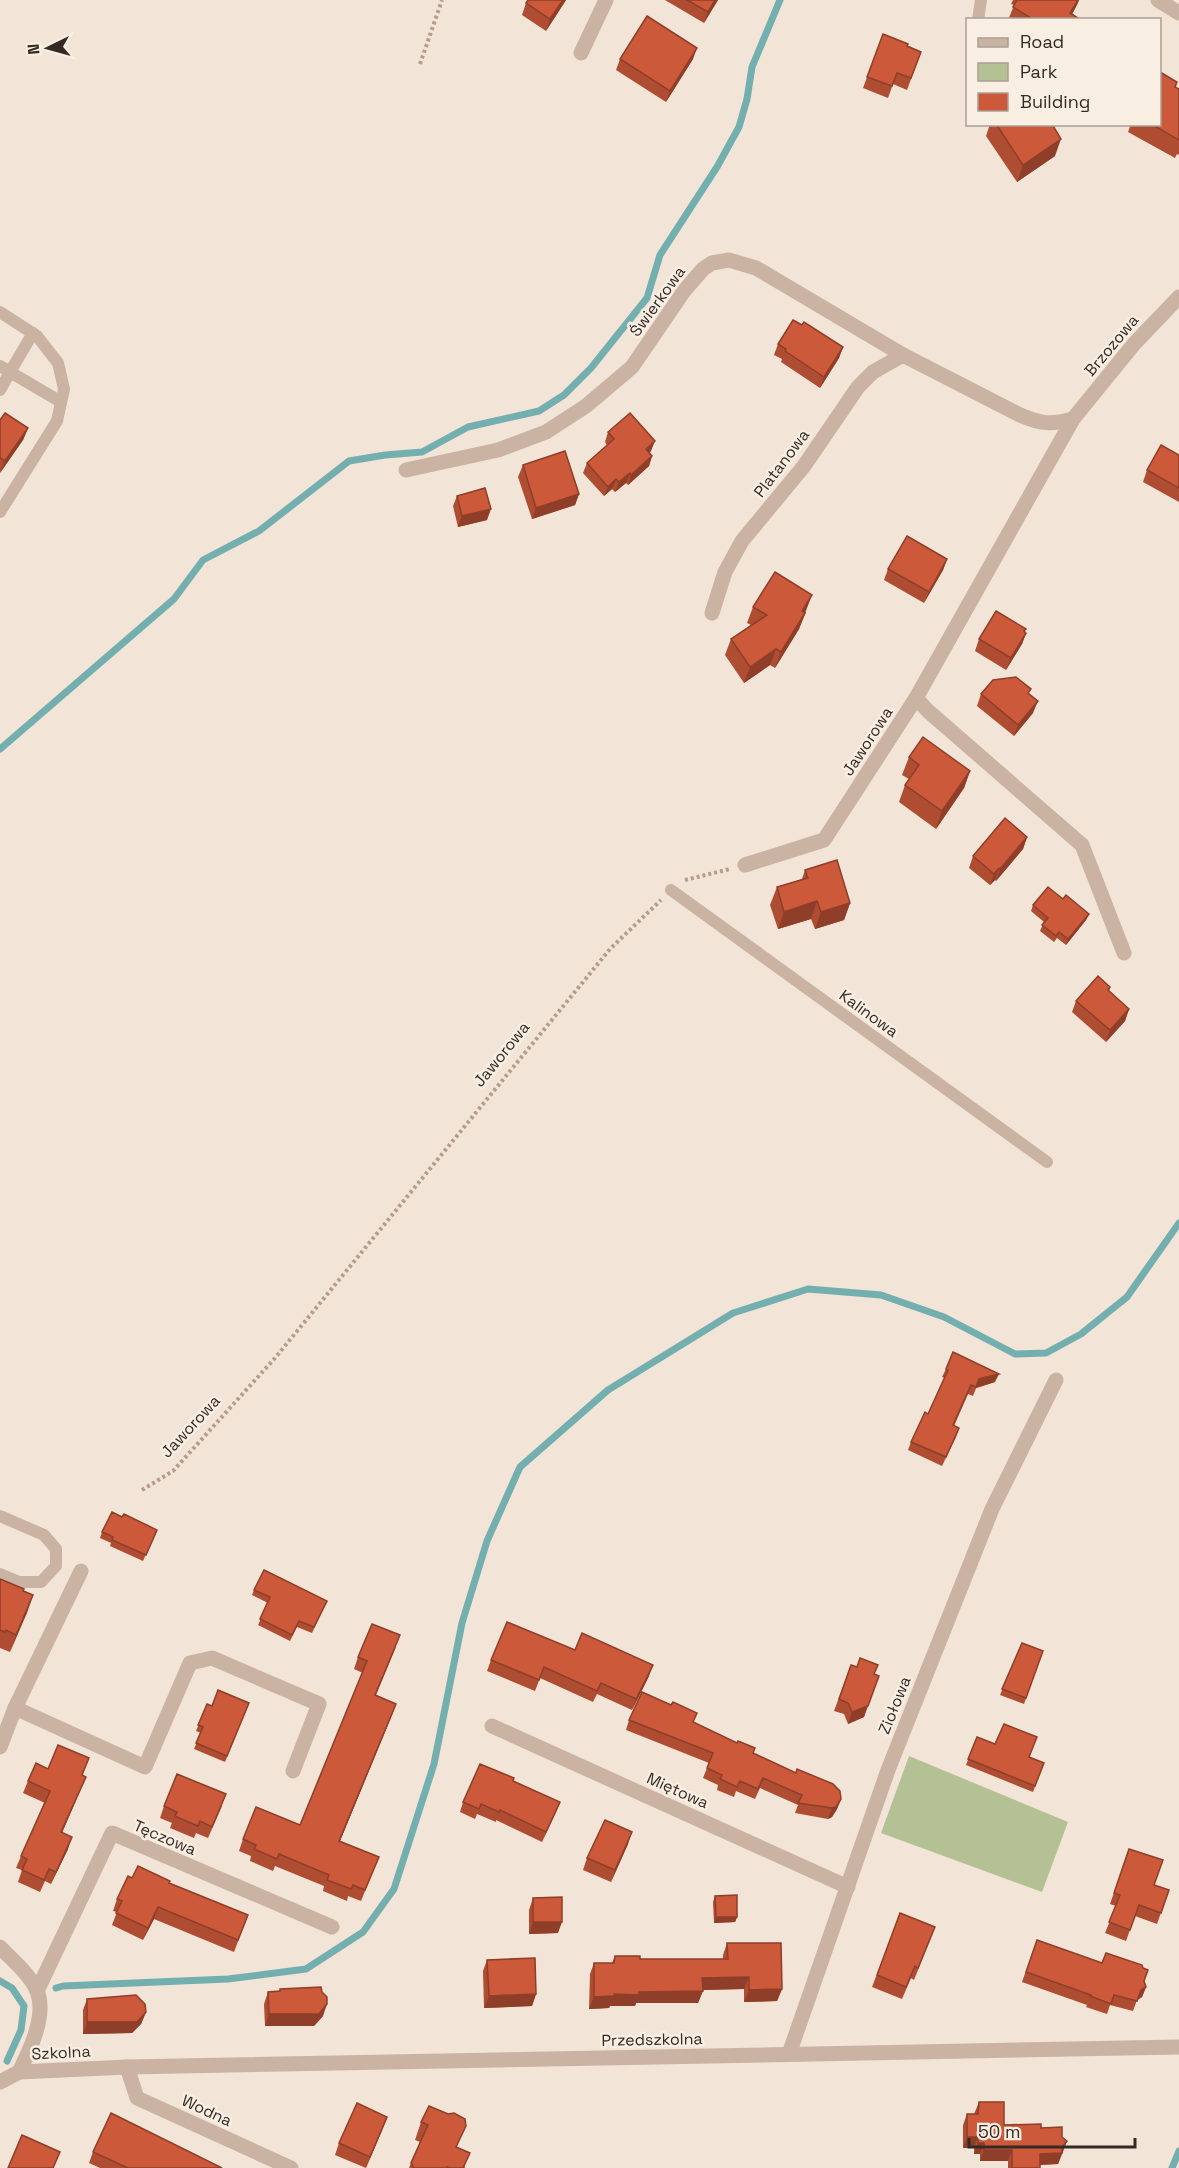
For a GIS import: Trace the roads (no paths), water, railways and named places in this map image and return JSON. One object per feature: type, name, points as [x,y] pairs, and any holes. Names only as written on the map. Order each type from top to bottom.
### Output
[{"type":"street","points":[[581,53],[606,0]]},
{"type":"street","points":[[1158,0],[1179,13]]},
{"type":"street","name":"Świerkowa","points":[[406,470],[498,450],[546,432],[586,406],[632,367],[684,291],[703,269],[712,262],[729,260],[756,268],[903,355],[1020,415],[1040,423],[1057,423],[1073,419]]},
{"type":"street","name":"Brzozowa","points":[[1073,419],[1134,344],[1179,297]]},
{"type":"street","name":"Platanowa","points":[[712,613],[725,572],[742,541],[804,466],[858,387],[884,364],[903,355]]},
{"type":"street","name":"Jaworowa","points":[[745,865],[824,840],[916,698],[1073,419]]},
{"type":"street","points":[[916,698],[1082,846],[1124,953]]},
{"type":"street","name":"Ziołowa","points":[[789,2054],[888,1770],[992,1509],[1056,1380]]},
{"type":"street","points":[[0,1747],[15,1708],[81,1571]]},
{"type":"street","points":[[15,1708],[145,1767],[190,1663],[212,1658],[319,1704],[293,1771]]},
{"type":"street","name":"Miętowa","points":[[492,1726],[848,1887]]},
{"type":"street","name":"Tęczowa","points":[[37,1991],[112,1833],[332,1927]]},
{"type":"street","points":[[0,1947],[27,1975],[37,1991],[39,2011],[34,2041],[19,2072]]},
{"type":"street","name":"Przedszkolna","points":[[127,2067],[1179,2047]]},
{"type":"street","name":"Szkolna","points":[[0,2082],[19,2072],[127,2067]]},
{"type":"street","name":"Wodna","points":[[127,2067],[137,2098],[291,2168]]},
{"type":"lane","points":[[978,18],[981,0]]},
{"type":"lane","points":[[0,312],[37,336],[58,363],[64,389],[57,421],[0,512]]},
{"type":"lane","points":[[0,390],[5,369],[33,333]]},
{"type":"lane","points":[[5,369],[61,402]]},
{"type":"lane","name":"Kalinowa","points":[[671,890],[1047,1162]]},
{"type":"lane","points":[[0,1516],[44,1535],[56,1549],[56,1566],[41,1582],[19,1582],[0,1574]]},
{"type":"waterway","points":[[0,749],[174,599],[203,560],[259,531],[349,461],[422,452],[468,427],[539,411],[564,395],[591,368],[647,298],[660,255],[717,167],[739,127],[747,99],[752,67],[780,0]]},
{"type":"waterway","points":[[56,1988],[228,1979],[306,1969],[363,1932],[394,1889],[434,1764],[462,1623],[487,1541],[520,1467],[608,1390],[733,1313],[808,1289],[881,1295],[944,1317],[1015,1354],[1046,1353],[1081,1334],[1127,1297],[1179,1223]]},
{"type":"waterway","points":[[0,1981],[12,1988],[24,2006],[21,2030],[7,2061]]},
{"type":"waterway","points":[[1172,2168],[1179,2151]]}]
